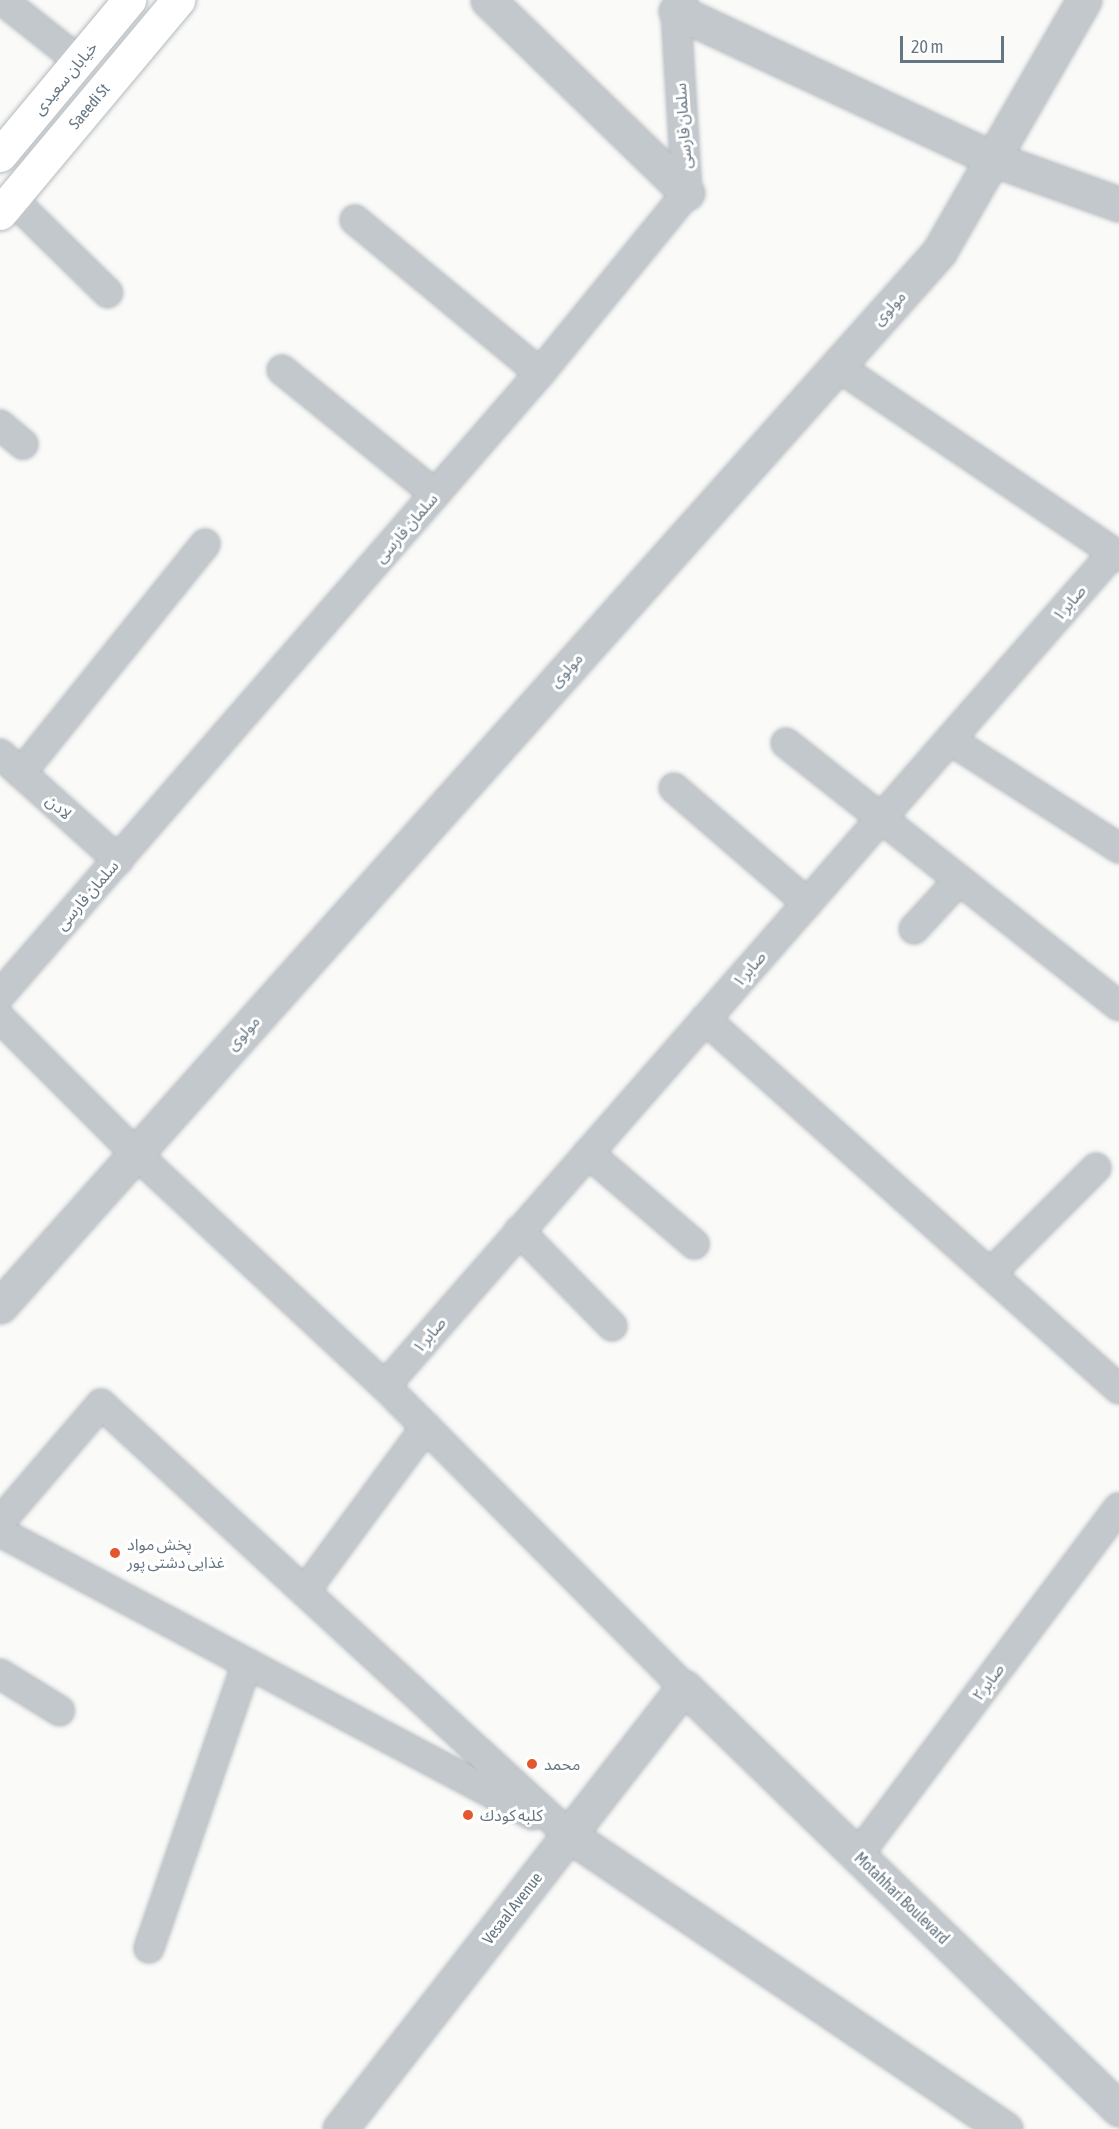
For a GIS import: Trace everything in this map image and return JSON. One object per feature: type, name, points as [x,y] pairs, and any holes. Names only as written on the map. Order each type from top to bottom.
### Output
[{"type":"main road","name":"خیابان سعیدی","points":[[0,155],[129,0]]},
{"type":"main road","name":"Saeedi St","points":[[6,206],[178,0]]},
{"type":"street","points":[[2,0],[79,61]]},
{"type":"street","points":[[488,0],[687,193]]},
{"type":"street","name":"مولوی","points":[[0,1306],[939,252],[1084,0]]},
{"type":"street","points":[[679,6],[993,159],[1119,204]]},
{"type":"street","name":"سلمان فارسی","points":[[0,995],[540,373],[687,193],[679,6]]},
{"type":"street","points":[[6,206],[108,293]]},
{"type":"street","points":[[355,220],[540,373]]},
{"type":"street","points":[[837,366],[1116,554]]},
{"type":"street","points":[[282,370],[435,494]]},
{"type":"street","points":[[0,426],[23,444]]},
{"type":"street","points":[[21,773],[205,544]]},
{"type":"street","name":"صابر ۱","points":[[385,1386],[950,740],[1116,554]]},
{"type":"street","points":[[950,740],[1119,848]]},
{"type":"street","points":[[786,743],[1119,1006]]},
{"type":"street","name":"لادن","points":[[0,754],[118,860]]},
{"type":"street","points":[[674,788],[807,903]]},
{"type":"street","points":[[914,929],[959,880]]},
{"type":"street","points":[[0,1018],[136,1154],[385,1386],[684,1687]]},
{"type":"street","points":[[705,1019],[1119,1389]]},
{"type":"street","points":[[588,1153],[694,1244]]},
{"type":"street","points":[[990,1274],[1096,1168]]},
{"type":"street","points":[[519,1231],[612,1326]]},
{"type":"street","points":[[0,1522],[101,1404],[570,1834]]},
{"type":"street","points":[[304,1591],[426,1427]]},
{"type":"street","name":"صابر ۲","points":[[858,1855],[1119,1508]]},
{"type":"street","points":[[0,1532],[570,1834],[1005,2129]]},
{"type":"street","points":[[149,1948],[247,1663]]},
{"type":"street","points":[[0,1674],[60,1711]]},
{"type":"street","name":"Vesaal Avenue","points":[[340,2129],[684,1687]]},
{"type":"street","name":"Motahhari Boulevard","points":[[684,1687],[1119,2109]]},
{"type":"place","name":"پخش مواد غذایی دشتی پور","points":[[115,1553]]},
{"type":"place","name":"محمد","points":[[532,1764]]},
{"type":"place","name":"كلبه كودك","points":[[468,1815]]}]
